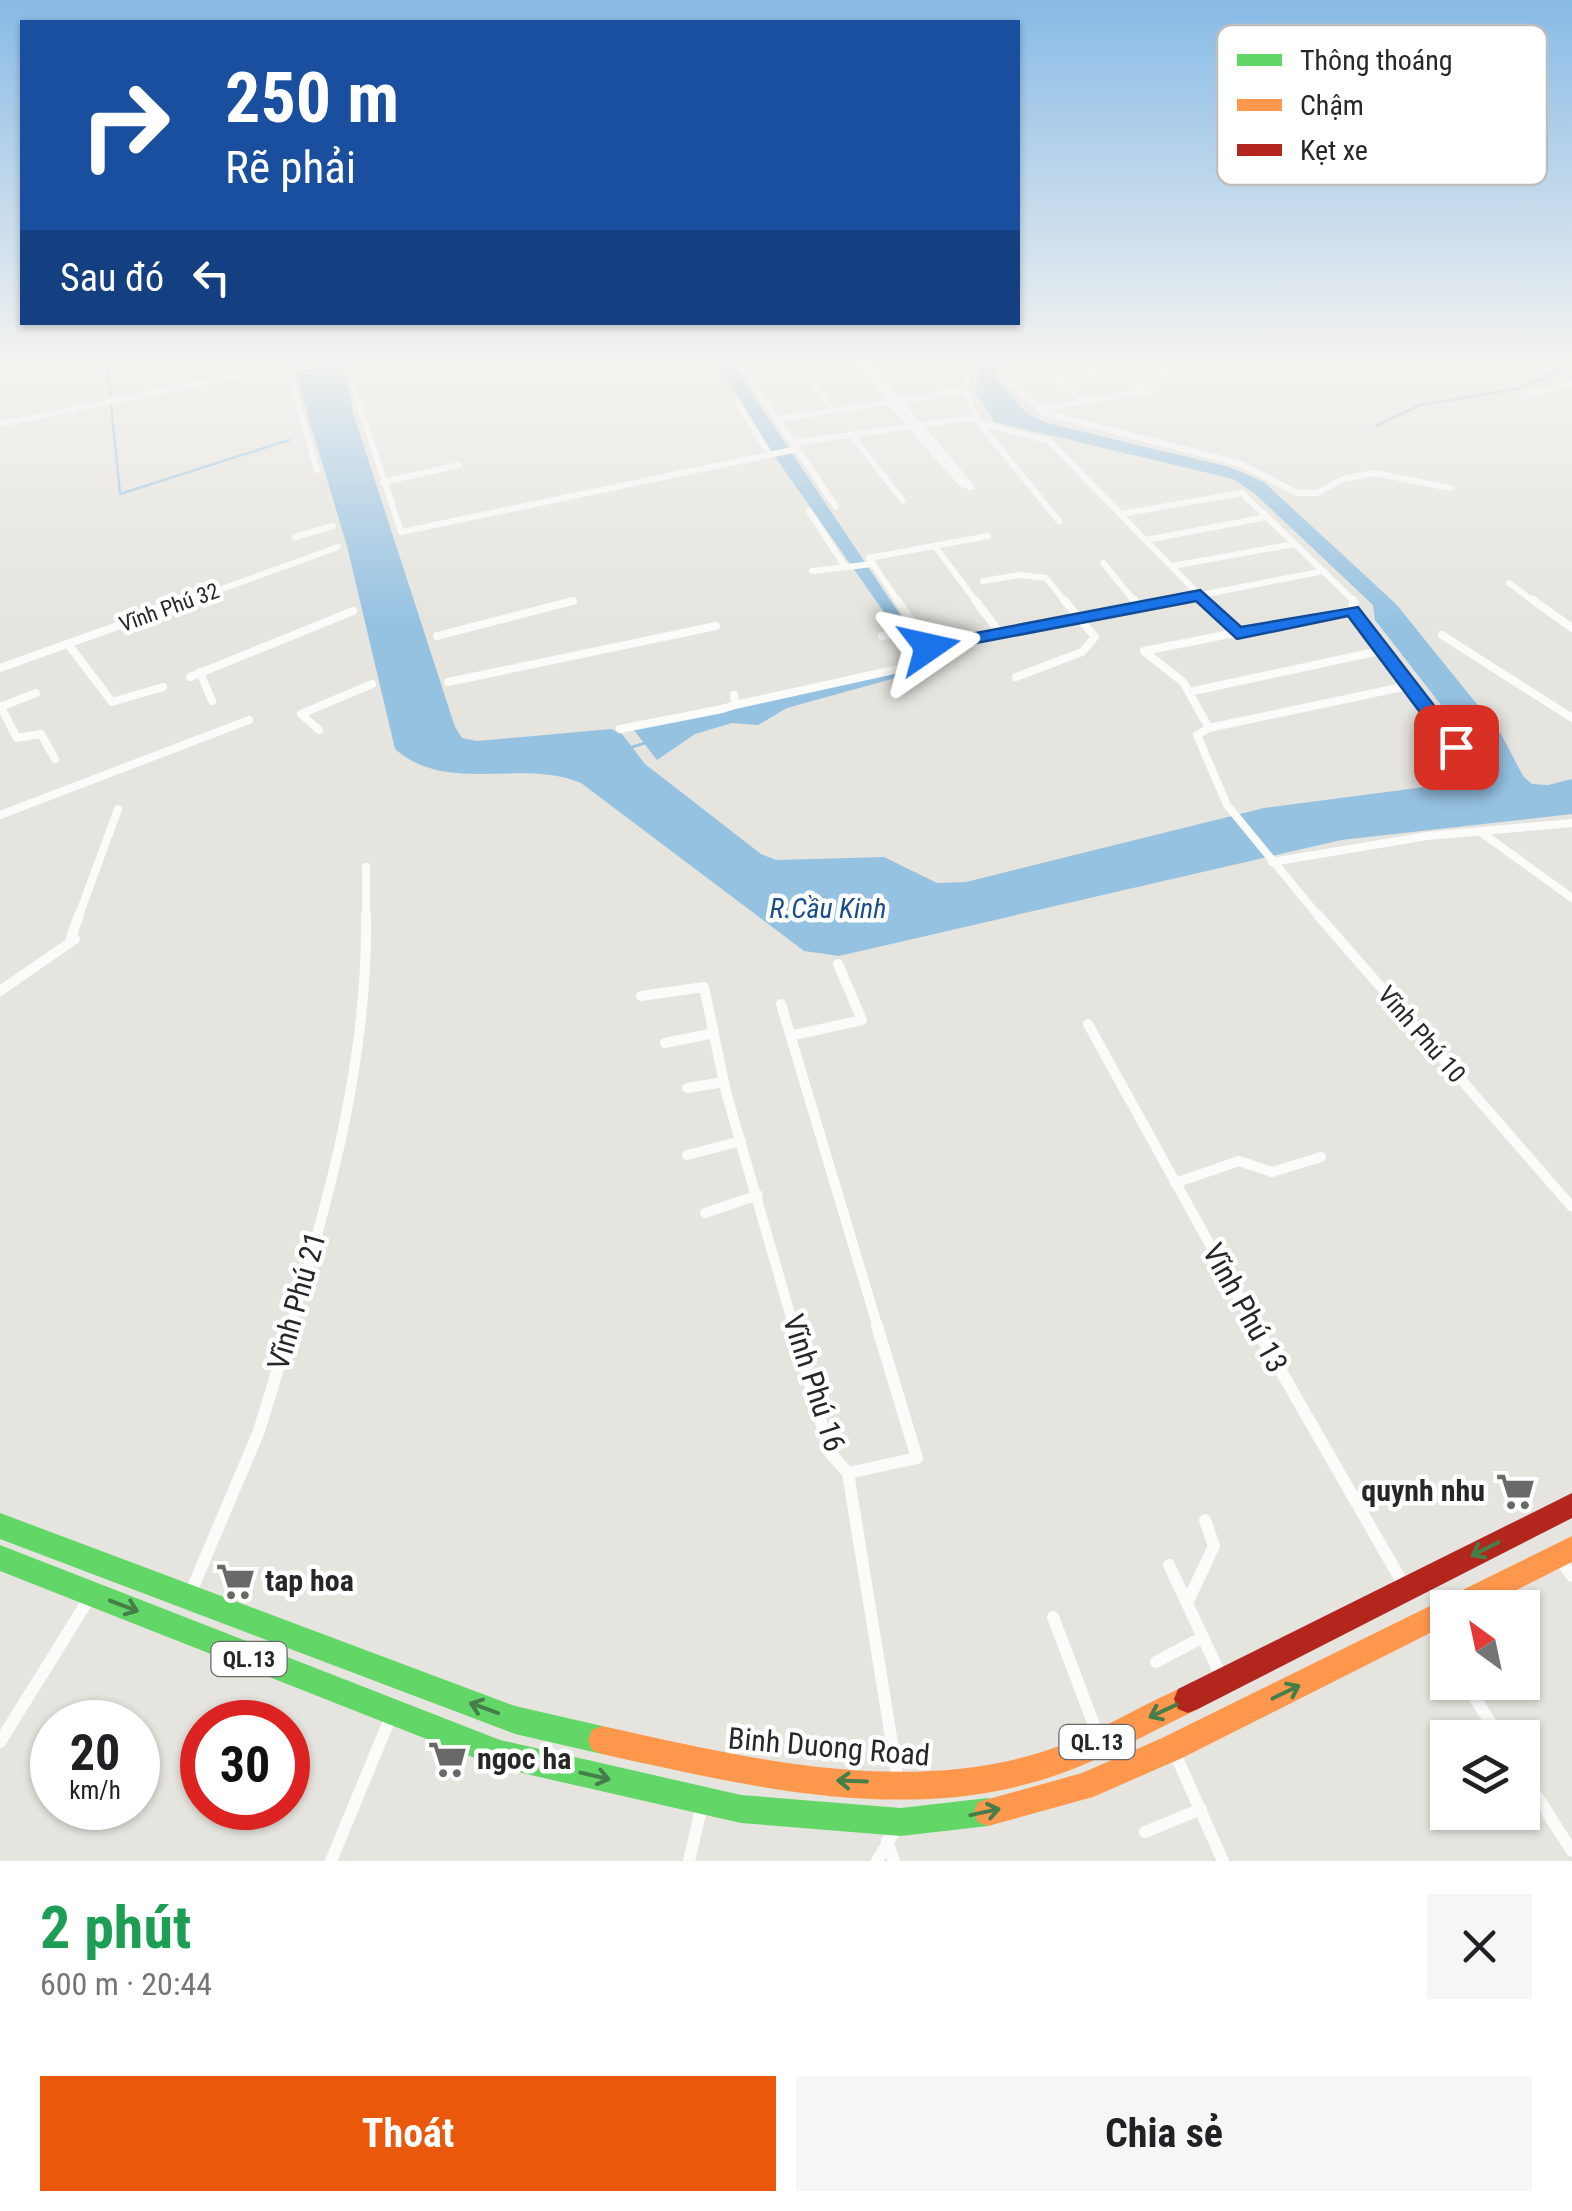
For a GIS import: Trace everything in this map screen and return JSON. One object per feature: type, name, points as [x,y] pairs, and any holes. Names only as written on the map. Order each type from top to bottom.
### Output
[{"type":"highway","name":"Binh Duong Road","points":[[0,1526],[190,1594],[515,1720],[746,1772],[934,1786],[1022,1772],[1100,1740],[1224,1682],[1572,1506]]},
{"type":"highway","name":"QL.13","points":[[1489,1590],[1564,1553]]},
{"type":"highway","name":"QL.13","points":[[0,1558],[500,1754],[741,1809],[901,1822],[978,1814],[1067,1792],[1172,1748],[1430,1618]]},
{"type":"highway","points":[[1407,1590],[1426,1620]]},
{"type":"highway","points":[[174,1626],[190,1594]]},
{"type":"street","points":[[311,446],[317,470]]},
{"type":"street","points":[[374,446],[400,532],[802,446]]},
{"type":"street","points":[[764,446],[769,454]]},
{"type":"street","points":[[795,447],[803,446]]},
{"type":"street","points":[[860,446],[904,502]]},
{"type":"street","points":[[931,446],[962,484],[971,488],[937,446]]},
{"type":"street","points":[[997,446],[1059,521]]},
{"type":"street","points":[[1054,446],[1237,633]]},
{"type":"street","points":[[1174,446],[1241,464],[1306,494],[1344,479],[1374,473],[1450,488]]},
{"type":"street","points":[[795,447],[836,506]]},
{"type":"street","points":[[383,482],[459,465]]},
{"type":"street","points":[[1121,514],[1242,493],[1356,603],[1352,610],[1144,651],[1189,692],[1209,728],[1412,685]]},
{"type":"street","points":[[808,511],[848,567]]},
{"type":"street","points":[[1146,540],[1267,517]]},
{"type":"street","points":[[464,518],[470,526]]},
{"type":"street","points":[[295,537],[332,526]]},
{"type":"street","points":[[988,536],[869,558],[929,647],[1324,572]]},
{"type":"street","points":[[1172,566],[1294,544]]},
{"type":"street","points":[[935,546],[1000,633]]},
{"type":"street","name":"Vĩnh Phú 32","points":[[0,668],[338,547]]},
{"type":"street","points":[[1103,563],[1140,606]]},
{"type":"street","points":[[812,572],[871,565]]},
{"type":"street","points":[[983,581],[1020,575],[1046,578],[1095,636],[1090,646],[1060,663],[1016,677]]},
{"type":"street","points":[[1509,583],[1572,628]]},
{"type":"street","points":[[437,636],[573,600]]},
{"type":"street","points":[[190,677],[354,610]]},
{"type":"street","points":[[1352,610],[1478,778]]},
{"type":"street","points":[[448,682],[716,626]]},
{"type":"street","points":[[882,636],[914,629]]},
{"type":"street","points":[[620,728],[735,700],[912,666],[917,663],[897,633]]},
{"type":"street","points":[[1442,635],[1572,718]]},
{"type":"street","points":[[68,644],[112,702],[162,687]]},
{"type":"street","points":[[1189,692],[1384,650]]},
{"type":"street","points":[[200,672],[212,701]]},
{"type":"street","points":[[319,730],[300,714],[372,684]]},
{"type":"street","points":[[36,693],[0,707],[17,738],[41,734],[54,759]]},
{"type":"street","points":[[0,815],[250,720]]},
{"type":"street","name":"Vĩnh Phú 10","points":[[1209,728],[1198,735],[1197,744],[1229,808],[1572,1207]]},
{"type":"street","points":[[148,743],[154,755]]},
{"type":"street","points":[[0,990],[73,938],[118,809]]},
{"type":"street","points":[[1270,859],[1427,836],[1572,823]]},
{"type":"street","points":[[1482,833],[1570,893]]},
{"type":"street","points":[[364,997],[366,867]]},
{"type":"street","points":[[794,1036],[862,1020],[838,964]]},
{"type":"street","name":"Vĩnh Phú 16","points":[[641,996],[704,987],[724,1082],[830,1453],[848,1474],[898,1783]]},
{"type":"street","name":"Vĩnh Phú 21","points":[[190,1594],[258,1431],[304,1280],[354,1086],[364,997]]},
{"type":"street","points":[[782,1004],[917,1458],[848,1474]]},
{"type":"street","name":"Vĩnh Phú 13","points":[[1088,1024],[1407,1590]]},
{"type":"street","points":[[666,1043],[714,1033]]},
{"type":"street","points":[[687,1088],[724,1082]]},
{"type":"street","points":[[686,1155],[741,1141]]},
{"type":"street","points":[[1175,1183],[1239,1161],[1272,1172],[1321,1156]]},
{"type":"street","points":[[705,1213],[758,1195]]},
{"type":"street","points":[[1187,1603],[1214,1546],[1205,1520]]},
{"type":"street","points":[[1564,1553],[1572,1576]]},
{"type":"street","points":[[1169,1565],[1224,1682]]},
{"type":"street","points":[[0,1742],[92,1594]]},
{"type":"street","points":[[1053,1617],[1100,1740]]},
{"type":"street","points":[[1426,1620],[1430,1626]]},
{"type":"street","points":[[1156,1662],[1203,1638]]},
{"type":"street","points":[[331,1861],[392,1712]]},
{"type":"street","points":[[1172,1748],[1223,1861]]},
{"type":"street","points":[[689,1861],[703,1801]]},
{"type":"street","points":[[1540,1801],[1572,1851]]},
{"type":"street","points":[[1145,1832],[1200,1809]]},
{"type":"street","points":[[877,1861],[901,1822]]},
{"type":"street","points":[[887,1841],[894,1861]]},
{"type":"water","name":"R.Cầu Kinh","points":[[317,446],[364,446],[455,727],[462,738],[477,741],[611,729],[622,734],[645,764],[761,854],[776,860],[884,857],[937,883],[966,882],[1264,808],[1485,779],[1486,773],[1466,737],[1375,620],[1373,605],[1255,494],[1233,479],[1095,446],[1142,446],[1229,467],[1264,482],[1396,604],[1501,734],[1523,776],[1532,784],[1548,785],[1572,779],[1572,814],[1341,840],[839,956],[804,951],[581,783],[558,776],[438,770],[415,763],[395,749],[347,546]]},
{"type":"water","points":[[768,446],[787,446],[935,667],[787,708],[758,725],[732,723],[695,734],[657,760],[633,729],[919,662]]},
{"type":"waterway","points":[[115,446],[120,494],[271,446]]},
{"type":"waterway","points":[[629,748],[645,743]]},
{"type":"traffic: fast","points":[[0,1526],[515,1720],[602,1740]]},
{"type":"traffic: fast","points":[[0,1558],[500,1754],[741,1809],[901,1822],[988,1812]]},
{"type":"traffic: slow","points":[[1489,1590],[1572,1549]]},
{"type":"traffic: slow","points":[[988,1812],[1083,1787],[1172,1748],[1430,1619]]},
{"type":"traffic: slow","points":[[602,1740],[810,1779],[916,1784],[968,1781],[1063,1759],[1188,1699]]},
{"type":"traffic: jam","points":[[1188,1699],[1572,1505]]},
{"type":"place","name":"quynh nhu","points":[[1515,1491]]},
{"type":"place","name":"tap hoa","points":[[235,1581]]},
{"type":"place","name":"ngoc ha","points":[[447,1759]]},
{"type":"route","points":[[929,647],[1200,595],[1237,633],[1352,610],[1456,747]]}]
